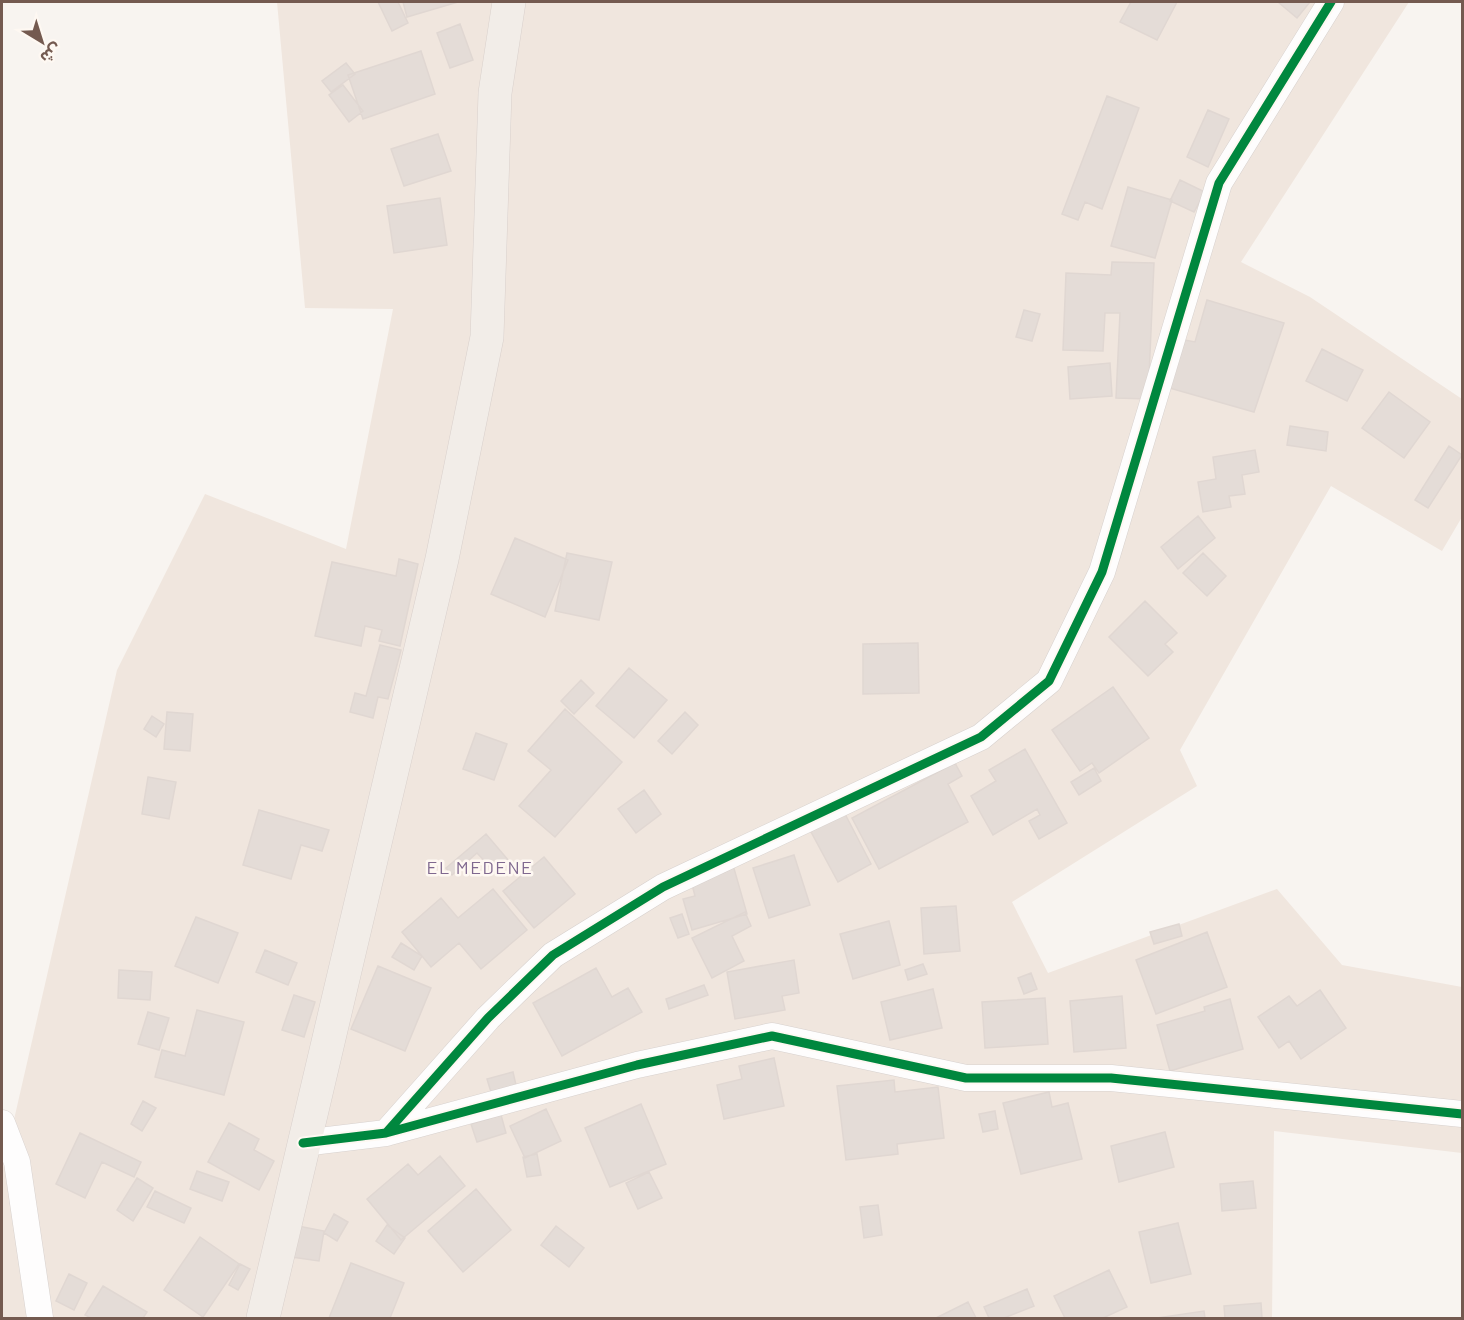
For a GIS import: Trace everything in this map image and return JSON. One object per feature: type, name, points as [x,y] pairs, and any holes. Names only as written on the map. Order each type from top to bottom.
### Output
[{"type":"main road","points":[[263,1318],[442,559],[487,337],[495,93],[509,2]]},
{"type":"street","points":[[386,1133],[488,1017],[553,955],[663,887],[981,737],[1049,681],[1102,572],[1219,183],[1331,2]]},
{"type":"street","points":[[303,1143],[386,1133],[637,1065],[772,1036],[966,1078],[1111,1078],[1462,1114]]},
{"type":"street","points":[[2,1123],[17,1162],[40,1318]]},
{"type":"shaded area","points":[[277,2],[1409,2],[1241,262],[1310,297],[1462,399],[1462,517],[1442,551],[1331,486],[1180,750],[1197,786],[1012,902],[1048,973],[1277,889],[1342,965],[1462,987],[1462,1153],[1274,1131],[1272,1318],[2,1318],[2,1172],[117,670],[205,494],[346,549],[393,309],[305,308]]},
{"type":"building","points":[[378,2],[398,2],[408,23],[392,31]]},
{"type":"building","points":[[403,2],[458,2],[407,17]]},
{"type":"building","points":[[1131,2],[1177,2],[1157,40],[1120,22]]},
{"type":"building","points":[[1278,2],[1310,2],[1297,18]]},
{"type":"building","points":[[460,24],[473,60],[450,68],[437,33]]},
{"type":"building","points":[[421,51],[435,94],[363,119],[348,75]]},
{"type":"building","points":[[346,63],[355,74],[331,92],[322,81]]},
{"type":"building","points":[[343,85],[363,111],[349,122],[329,95]]},
{"type":"building","points":[[1107,96],[1139,108],[1102,209],[1085,202],[1078,220],[1062,214]]},
{"type":"building","points":[[1208,110],[1229,119],[1208,167],[1187,157]]},
{"type":"building","points":[[438,134],[451,171],[404,186],[391,149]]},
{"type":"building","points":[[1180,180],[1205,192],[1194,212],[1170,201]]},
{"type":"building","points":[[1128,187],[1172,200],[1155,258],[1111,246]]},
{"type":"building","points":[[440,198],[447,245],[394,253],[387,206]]},
{"type":"building","points":[[1112,262],[1154,263],[1148,399],[1116,398],[1120,313],[1105,313],[1103,351],[1063,350],[1066,273],[1111,275]]},
{"type":"building","points":[[1207,300],[1284,323],[1254,412],[1166,387],[1180,339],[1195,342]]},
{"type":"building","points":[[1024,310],[1040,314],[1032,341],[1016,337]]},
{"type":"building","points":[[1322,349],[1363,370],[1347,401],[1306,381]]},
{"type":"building","points":[[1110,363],[1112,396],[1070,399],[1068,367]]},
{"type":"building","points":[[1389,392],[1430,422],[1404,458],[1362,428]]},
{"type":"building","points":[[1290,426],[1328,432],[1326,451],[1287,445]]},
{"type":"building","points":[[1449,446],[1462,455],[1428,508],[1415,500]]},
{"type":"building","points":[[1255,450],[1259,472],[1242,475],[1245,494],[1229,496],[1231,507],[1203,512],[1198,482],[1216,479],[1213,457]]},
{"type":"building","points":[[1198,516],[1215,538],[1178,569],[1161,547]]},
{"type":"building","points":[[515,538],[568,560],[545,617],[491,594]]},
{"type":"building","points":[[567,553],[612,562],[599,620],[555,611]]},
{"type":"building","points":[[1203,553],[1226,576],[1207,596],[1183,573]]},
{"type":"building","points":[[399,559],[418,564],[400,646],[379,641],[382,630],[365,626],[361,646],[315,636],[332,562],[396,576]]},
{"type":"building","points":[[1145,601],[1177,633],[1165,644],[1173,652],[1148,676],[1109,637]]},
{"type":"building","points":[[918,643],[919,693],[863,694],[863,644]]},
{"type":"building","points":[[380,645],[401,650],[388,699],[378,697],[373,718],[350,712],[355,693],[366,696]]},
{"type":"building","points":[[629,668],[667,700],[634,738],[596,706]]},
{"type":"building","points":[[581,680],[594,693],[574,714],[561,701]]},
{"type":"building","points":[[1113,687],[1149,738],[1099,773],[1092,763],[1080,771],[1052,730]]},
{"type":"building","points":[[565,709],[622,762],[555,837],[519,806],[551,770],[528,751]]},
{"type":"building","points":[[167,712],[193,714],[190,751],[164,749]]},
{"type":"building","points":[[685,712],[698,725],[672,754],[658,741]]},
{"type":"building","points":[[152,716],[164,724],[156,737],[144,729]]},
{"type":"building","points":[[476,733],[507,744],[494,780],[463,769]]},
{"type":"building","points":[[1025,749],[1067,823],[1039,839],[1029,821],[1040,815],[1037,809],[993,835],[971,796],[996,781],[989,770]]},
{"type":"building","points":[[955,763],[962,776],[948,784],[968,822],[879,869],[852,818]]},
{"type":"building","points":[[1094,768],[1101,781],[1079,795],[1071,782]]},
{"type":"building","points":[[148,777],[176,782],[169,819],[142,814]]},
{"type":"building","points":[[644,790],[661,814],[636,833],[618,809]]},
{"type":"building","points":[[259,810],[329,830],[322,851],[301,845],[291,879],[243,865]]},
{"type":"building","points":[[844,812],[871,864],[838,882],[810,830]]},
{"type":"building","points":[[486,834],[509,861],[495,872],[477,853],[452,875],[446,868]]},
{"type":"building","points":[[794,855],[810,905],[769,918],[753,868]]},
{"type":"building","points":[[544,857],[575,894],[534,928],[503,891]]},
{"type":"building","points":[[733,865],[747,914],[692,930],[683,899],[695,896],[690,877]]},
{"type":"building","points":[[493,889],[527,930],[481,969],[459,943],[431,967],[402,932],[441,898],[458,918]]},
{"type":"building","points":[[956,906],[960,951],[924,954],[921,908]]},
{"type":"building","points":[[745,912],[751,926],[732,936],[744,961],[712,978],[692,938]]},
{"type":"building","points":[[682,914],[689,934],[678,938],[670,918]]},
{"type":"building","points":[[196,917],[238,933],[218,983],[175,966]]},
{"type":"building","points":[[889,921],[900,965],[853,979],[840,934]]},
{"type":"building","points":[[1179,924],[1182,936],[1154,944],[1150,932]]},
{"type":"building","points":[[1207,932],[1227,987],[1156,1014],[1136,960]]},
{"type":"building","points":[[401,943],[422,956],[414,970],[392,957]]},
{"type":"building","points":[[265,950],[297,963],[288,985],[256,972]]},
{"type":"building","points":[[794,960],[799,993],[782,996],[785,1010],[735,1019],[727,972]]},
{"type":"building","points":[[923,964],[927,974],[908,980],[905,970]]},
{"type":"building","points":[[378,966],[431,988],[405,1051],[351,1029]]},
{"type":"building","points":[[596,968],[612,997],[628,988],[642,1012],[562,1056],[533,1003]]},
{"type":"building","points":[[119,970],[152,972],[150,1000],[118,998]]},
{"type":"building","points":[[1031,973],[1037,989],[1024,994],[1018,978]]},
{"type":"building","points":[[704,985],[708,995],[669,1009],[666,999]]},
{"type":"building","points":[[933,989],[942,1028],[890,1040],[881,1002]]},
{"type":"building","points":[[1320,990],[1346,1028],[1301,1059],[1289,1041],[1279,1048],[1258,1017],[1289,996],[1297,1006]]},
{"type":"building","points":[[294,995],[315,1002],[304,1037],[282,1030]]},
{"type":"building","points":[[1122,996],[1126,1048],[1074,1052],[1070,1001]]},
{"type":"building","points":[[1045,998],[1048,1044],[985,1048],[982,1002]]},
{"type":"building","points":[[1230,999],[1243,1049],[1170,1071],[1157,1025],[1205,1011],[1204,1007]]},
{"type":"building","points":[[197,1010],[244,1022],[224,1095],[155,1077],[162,1050],[185,1056]]},
{"type":"building","points":[[148,1012],[169,1018],[159,1050],[138,1044]]},
{"type":"building","points":[[774,1058],[784,1106],[724,1119],[717,1085],[742,1079],[739,1066]]},
{"type":"building","points":[[513,1072],[516,1085],[491,1092],[487,1079]]},
{"type":"building","points":[[894,1080],[895,1092],[938,1087],[944,1138],[897,1144],[898,1154],[846,1160],[837,1086]]},
{"type":"building","points":[[1049,1092],[1052,1107],[1068,1103],[1082,1159],[1021,1174],[1003,1103]]},
{"type":"building","points":[[143,1101],[156,1108],[142,1131],[131,1124]]},
{"type":"building","points":[[641,1104],[666,1164],[610,1187],[585,1128]]},
{"type":"building","points":[[546,1109],[561,1141],[525,1158],[510,1126]]},
{"type":"building","points":[[995,1111],[998,1129],[983,1132],[979,1114]]},
{"type":"building","points":[[501,1115],[506,1133],[477,1142],[471,1124]]},
{"type":"building","points":[[229,1123],[259,1139],[254,1150],[274,1161],[259,1190],[208,1162]]},
{"type":"building","points":[[1165,1132],[1174,1167],[1119,1182],[1111,1146]]},
{"type":"building","points":[[80,1133],[141,1162],[134,1177],[102,1162],[85,1198],[56,1184]]},
{"type":"building","points":[[537,1154],[541,1175],[527,1177],[523,1157]]},
{"type":"building","points":[[440,1156],[465,1186],[401,1240],[367,1199],[408,1164],[418,1175]]},
{"type":"building","points":[[197,1171],[229,1182],[222,1201],[190,1189]]},
{"type":"building","points":[[649,1172],[662,1198],[638,1209],[626,1183]]},
{"type":"building","points":[[137,1178],[153,1188],[133,1221],[117,1210]]},
{"type":"building","points":[[1253,1181],[1256,1208],[1222,1211],[1220,1184]]},
{"type":"building","points":[[476,1189],[511,1230],[463,1272],[428,1231]]},
{"type":"building","points":[[155,1191],[191,1208],[184,1223],[147,1207]]},
{"type":"building","points":[[878,1205],[882,1235],[864,1238],[860,1207]]},
{"type":"building","points":[[334,1214],[348,1222],[337,1241],[324,1233]]},
{"type":"building","points":[[1178,1223],[1191,1274],[1151,1283],[1139,1232]]},
{"type":"building","points":[[387,1225],[405,1238],[394,1254],[376,1241]]},
{"type":"building","points":[[298,1226],[324,1231],[319,1261],[292,1257]]},
{"type":"building","points":[[556,1226],[584,1248],[569,1267],[541,1245]]},
{"type":"building","points":[[200,1237],[239,1264],[203,1317],[164,1290]]},
{"type":"building","points":[[351,1263],[404,1283],[390,1318],[329,1318]]},
{"type":"building","points":[[240,1264],[250,1269],[238,1290],[229,1285]]},
{"type":"building","points":[[1109,1270],[1127,1307],[1103,1318],[1065,1318],[1054,1296]]},
{"type":"building","points":[[69,1274],[87,1283],[74,1310],[56,1301]]},
{"type":"building","points":[[103,1286],[147,1312],[143,1318],[91,1318],[85,1315]]},
{"type":"building","points":[[1027,1289],[1034,1306],[1004,1318],[989,1318],[984,1307]]},
{"type":"building","points":[[968,1302],[976,1318],[936,1318]]},
{"type":"building","points":[[1261,1303],[1262,1318],[1225,1318],[1224,1306]]},
{"type":"building","points":[[1204,1311],[1205,1318],[1157,1318]]},
{"type":"cycle path","points":[[303,1143],[386,1133],[488,1018],[553,955],[663,887],[981,737],[1049,681],[1102,572],[1219,183],[1331,2]]},
{"type":"cycle path","points":[[386,1133],[637,1065],[772,1036],[966,1078],[1111,1078],[1462,1114]]},
{"type":"district","name":"EL MEDENE","points":[[480,867]]}]
